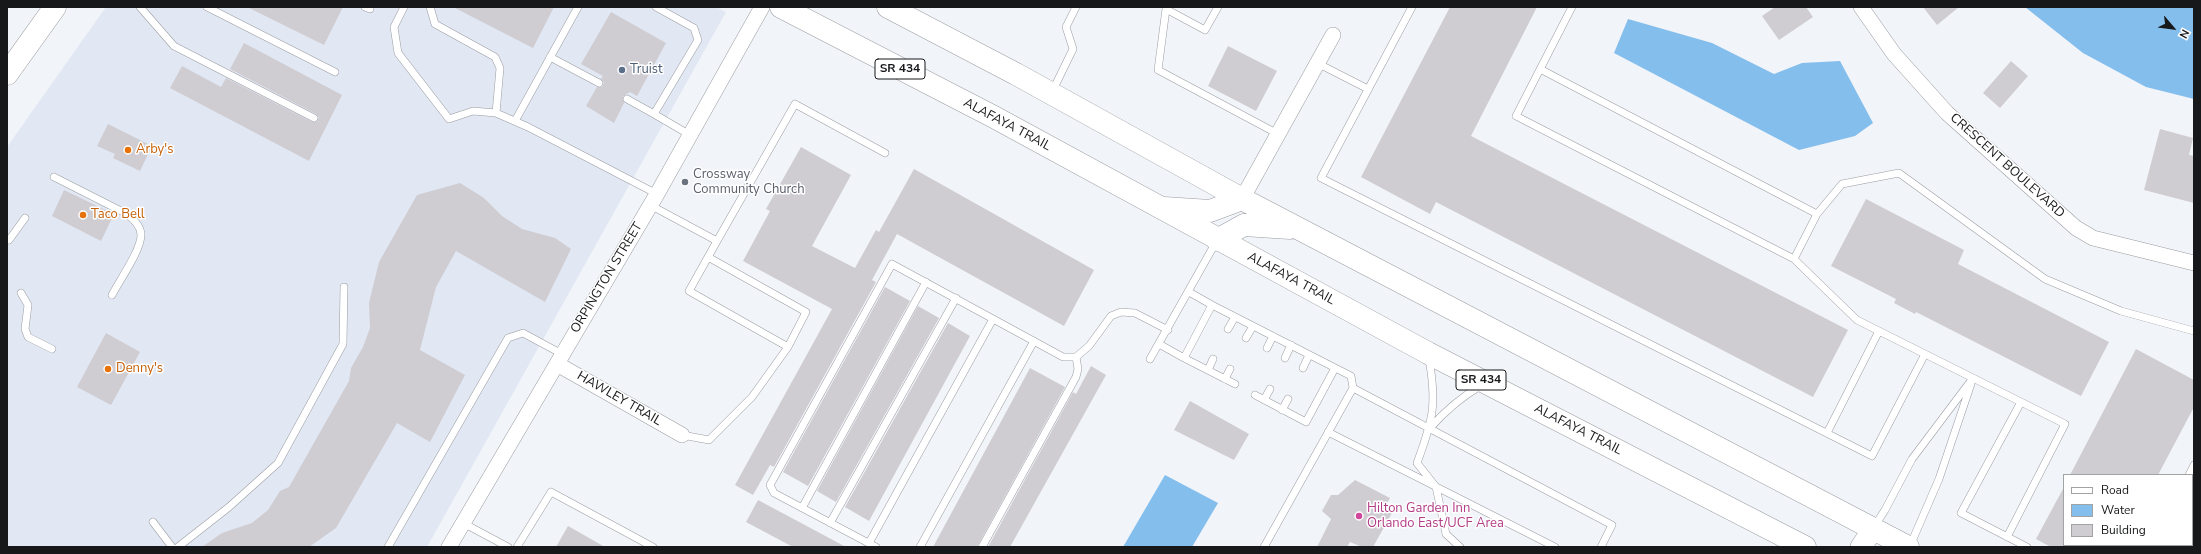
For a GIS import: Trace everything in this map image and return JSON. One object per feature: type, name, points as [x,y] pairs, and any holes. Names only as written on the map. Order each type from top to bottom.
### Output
[{"type":"main road","points":[[7,74],[55,7]]},
{"type":"main road","name":"ALAFAYA TRAIL","points":[[781,7],[994,117],[1217,240],[1486,383],[1805,547]]},
{"type":"main road","points":[[888,7],[1051,93],[1242,199],[1909,547]]},
{"type":"main road","points":[[1159,208],[1210,211],[1242,199]]},
{"type":"main road","points":[[1217,240],[1244,225],[1299,229]]},
{"type":"main road","points":[[1861,547],[1873,529]]},
{"type":"street","name":"ORPINGTON STREET","points":[[450,547],[654,199],[762,7]]},
{"type":"street","name":"CRESCENT BOULEVARD","points":[[1861,7],[1894,54],[1947,113],[2076,228],[2093,238],[2194,263]]},
{"type":"street","points":[[1242,199],[1333,35]]},
{"type":"street","name":"HAWLEY TRAIL","points":[[559,359],[682,435]]},
{"type":"lane","points":[[140,7],[174,46],[314,118]]},
{"type":"lane","points":[[208,7],[335,72]]},
{"type":"lane","points":[[404,7],[394,27],[398,53],[449,119],[473,111],[496,113],[515,121],[654,199],[717,241]]},
{"type":"lane","points":[[430,7],[435,24],[495,58],[500,68],[496,113]]},
{"type":"lane","points":[[515,121],[578,7]]},
{"type":"lane","points":[[654,114],[698,40],[694,28],[656,7]]},
{"type":"lane","points":[[1051,93],[1073,49],[1066,28],[1076,7]]},
{"type":"lane","points":[[1218,7],[1205,30],[1166,9],[1158,70],[1278,134]]},
{"type":"lane","points":[[1412,7],[1321,178],[1872,456],[1925,354]]},
{"type":"lane","points":[[1572,7],[1516,116],[1794,259],[1857,320],[2065,424],[2007,537]]},
{"type":"lane","points":[[550,57],[599,83]]},
{"type":"lane","points":[[1317,63],[1368,89]]},
{"type":"lane","points":[[1540,69],[1817,214]]},
{"type":"lane","points":[[627,99],[690,135]]},
{"type":"lane","points":[[788,347],[689,291],[795,104],[885,153]]},
{"type":"lane","points":[[1794,259],[1817,214],[1842,184],[1899,173],[2045,279],[2121,311],[2194,331]]},
{"type":"lane","points":[[54,177],[127,214],[137,222],[141,234],[138,246],[112,295]]},
{"type":"lane","points":[[9,240],[25,218]]},
{"type":"lane","points":[[1150,359],[1168,330],[1217,240]]},
{"type":"lane","points":[[682,435],[709,440],[752,397],[788,347],[806,312],[708,257]]},
{"type":"lane","points":[[876,547],[774,493],[770,485],[892,264],[1063,357],[1076,357],[1089,346],[1111,316],[1121,312],[1135,313],[1168,330]]},
{"type":"lane","points":[[802,508],[926,282]]},
{"type":"lane","points":[[178,547],[230,507],[278,463],[343,344],[344,287]]},
{"type":"lane","points":[[1189,292],[1351,376],[1353,388],[1264,547]]},
{"type":"lane","points":[[21,293],[28,305],[25,329],[28,337],[52,349]]},
{"type":"lane","points":[[830,523],[956,298]]},
{"type":"lane","points":[[1184,358],[1212,305]]},
{"type":"lane","points":[[1228,329],[1235,317]]},
{"type":"lane","points":[[869,543],[993,319]]},
{"type":"lane","points":[[1246,338],[1253,326]]},
{"type":"lane","points":[[1827,433],[1879,331]]},
{"type":"lane","points":[[388,547],[508,338],[523,333],[559,359]]},
{"type":"lane","points":[[1267,348],[1273,336]]},
{"type":"lane","points":[[920,547],[1034,341]]},
{"type":"lane","points":[[1159,344],[1235,384]]},
{"type":"lane","points":[[1285,358],[1291,346]]},
{"type":"lane","points":[[1428,352],[1434,398],[1430,428],[1417,463],[1436,487],[1446,534],[1460,547]]},
{"type":"lane","points":[[1303,368],[1310,355]]},
{"type":"lane","points":[[982,547],[1076,377],[1078,369],[1076,357]]},
{"type":"lane","points":[[1208,370],[1213,359]]},
{"type":"lane","points":[[1254,395],[1306,422],[1335,368]]},
{"type":"lane","points":[[1225,379],[1230,369]]},
{"type":"lane","points":[[1873,529],[1886,510],[1912,459],[1973,378]]},
{"type":"lane","points":[[1909,547],[1939,479],[1973,378]]},
{"type":"lane","points":[[1430,428],[1449,406],[1464,395],[1486,383]]},
{"type":"lane","points":[[1353,388],[1612,525],[1601,547]]},
{"type":"lane","points":[[1264,400],[1270,390]]},
{"type":"lane","points":[[1282,410],[1288,398]]},
{"type":"lane","points":[[2020,402],[1961,513],[2027,547]]},
{"type":"lane","points":[[1328,432],[1555,547]]},
{"type":"lane","points":[[2190,474],[2194,465]]},
{"type":"lane","points":[[517,547],[551,492],[653,547]]},
{"type":"lane","points":[[152,522],[172,547]]},
{"type":"lane","points":[[463,523],[508,547]]},
{"type":"shaded area","points":[[106,7],[716,7],[726,12],[427,547],[7,547],[7,147]]},
{"type":"water","points":[[2025,7],[2194,7],[2194,99],[2146,87],[2083,53]]},
{"type":"water","points":[[1628,19],[1712,43],[1774,74],[1802,63],[1840,61],[1873,123],[1855,136],[1799,150],[1614,53]]},
{"type":"water","points":[[1165,475],[1218,503],[1192,547],[1123,547]]},
{"type":"building","points":[[247,7],[343,7],[324,45]]},
{"type":"building","points":[[453,7],[554,7],[533,48]]},
{"type":"building","points":[[1450,7],[1537,7],[1471,136],[1848,330],[1813,397],[1436,202],[1430,214],[1361,177]]},
{"type":"building","points":[[1775,7],[1806,7],[1813,17],[1779,40],[1762,16]]},
{"type":"building","points":[[1923,7],[1959,7],[1937,25]]},
{"type":"building","name":"Truist","points":[[611,12],[666,43],[637,96],[630,92],[623,96],[624,103],[614,123],[586,106],[597,87],[602,87],[604,82],[601,79],[603,76],[581,64]]},
{"type":"building","points":[[244,43],[342,95],[309,161],[170,88],[182,66],[221,87],[226,78],[312,122],[317,122],[319,117],[316,114],[230,69]]},
{"type":"building","points":[[1228,46],[1277,71],[1256,111],[1208,86]]},
{"type":"building","points":[[2011,61],[2028,76],[2000,108],[1983,93]]},
{"type":"building","name":"Arby's","points":[[108,124],[152,146],[140,171],[113,158],[115,154],[97,146]]},
{"type":"building","points":[[2160,129],[2193,138],[2189,155],[2194,156],[2194,203],[2144,190]]},
{"type":"building","points":[[801,147],[851,175],[812,246],[855,268],[876,230],[879,232],[914,169],[1094,270],[1064,326],[897,234],[872,280],[876,282],[774,467],[770,465],[753,495],[735,485],[832,309],[743,261],[770,211],[766,209]]},
{"type":"building","points":[[460,183],[484,198],[502,216],[522,229],[555,238],[571,249],[545,302],[456,251],[436,287],[420,350],[465,375],[430,442],[397,423],[336,528],[309,547],[202,547],[222,533],[252,523],[268,510],[280,491],[289,487],[349,381],[351,368],[363,347],[370,328],[369,303],[379,262],[417,195]]},
{"type":"building","name":"Taco Bell","points":[[64,190],[114,214],[101,241],[52,216]]},
{"type":"building","points":[[1866,199],[1964,250],[1958,264],[2109,342],[2081,396],[1916,312],[1915,314],[1894,303],[1896,299],[1831,266]]},
{"type":"building","points":[[885,287],[910,301],[808,486],[783,472]]},
{"type":"building","points":[[918,306],[939,318],[836,502],[817,491]]},
{"type":"building","points":[[948,323],[970,336],[869,521],[845,507]]},
{"type":"building","name":"Denny's","points":[[106,333],[140,352],[111,405],[77,387]]},
{"type":"building","points":[[2136,349],[2194,380],[2194,407],[2159,474],[2071,474]]},
{"type":"building","points":[[1091,366],[1106,375],[1010,547],[988,547],[1073,392],[1076,394]]},
{"type":"building","points":[[1030,368],[1065,387],[977,547],[933,547]]},
{"type":"building","points":[[1190,401],[1249,434],[1234,460],[1174,430]]},
{"type":"building","name":"Hilton Garden Inn Orlando East/UCF Area","points":[[1355,480],[1390,498],[1384,509],[1392,513],[1373,547],[1362,547],[1350,542],[1347,547],[1317,547],[1331,519],[1322,511],[1331,495],[1338,495]]},
{"type":"building","points":[[2063,489],[2064,547],[2051,547],[2036,539]]},
{"type":"building","points":[[758,500],[846,547],[793,547],[746,522]]},
{"type":"building","points":[[568,526],[605,547],[556,547]]},
{"type":"place","name":"Truist","points":[[622,70]]},
{"type":"place","name":"Arby's","points":[[128,150]]},
{"type":"place","name":"Crossway Community Church","points":[[685,182]]},
{"type":"place","name":"Taco Bell","points":[[83,215]]},
{"type":"place","name":"Denny's","points":[[108,369]]},
{"type":"place","name":"Hilton Garden Inn Orlando East/UCF Area","points":[[1359,516]]}]
